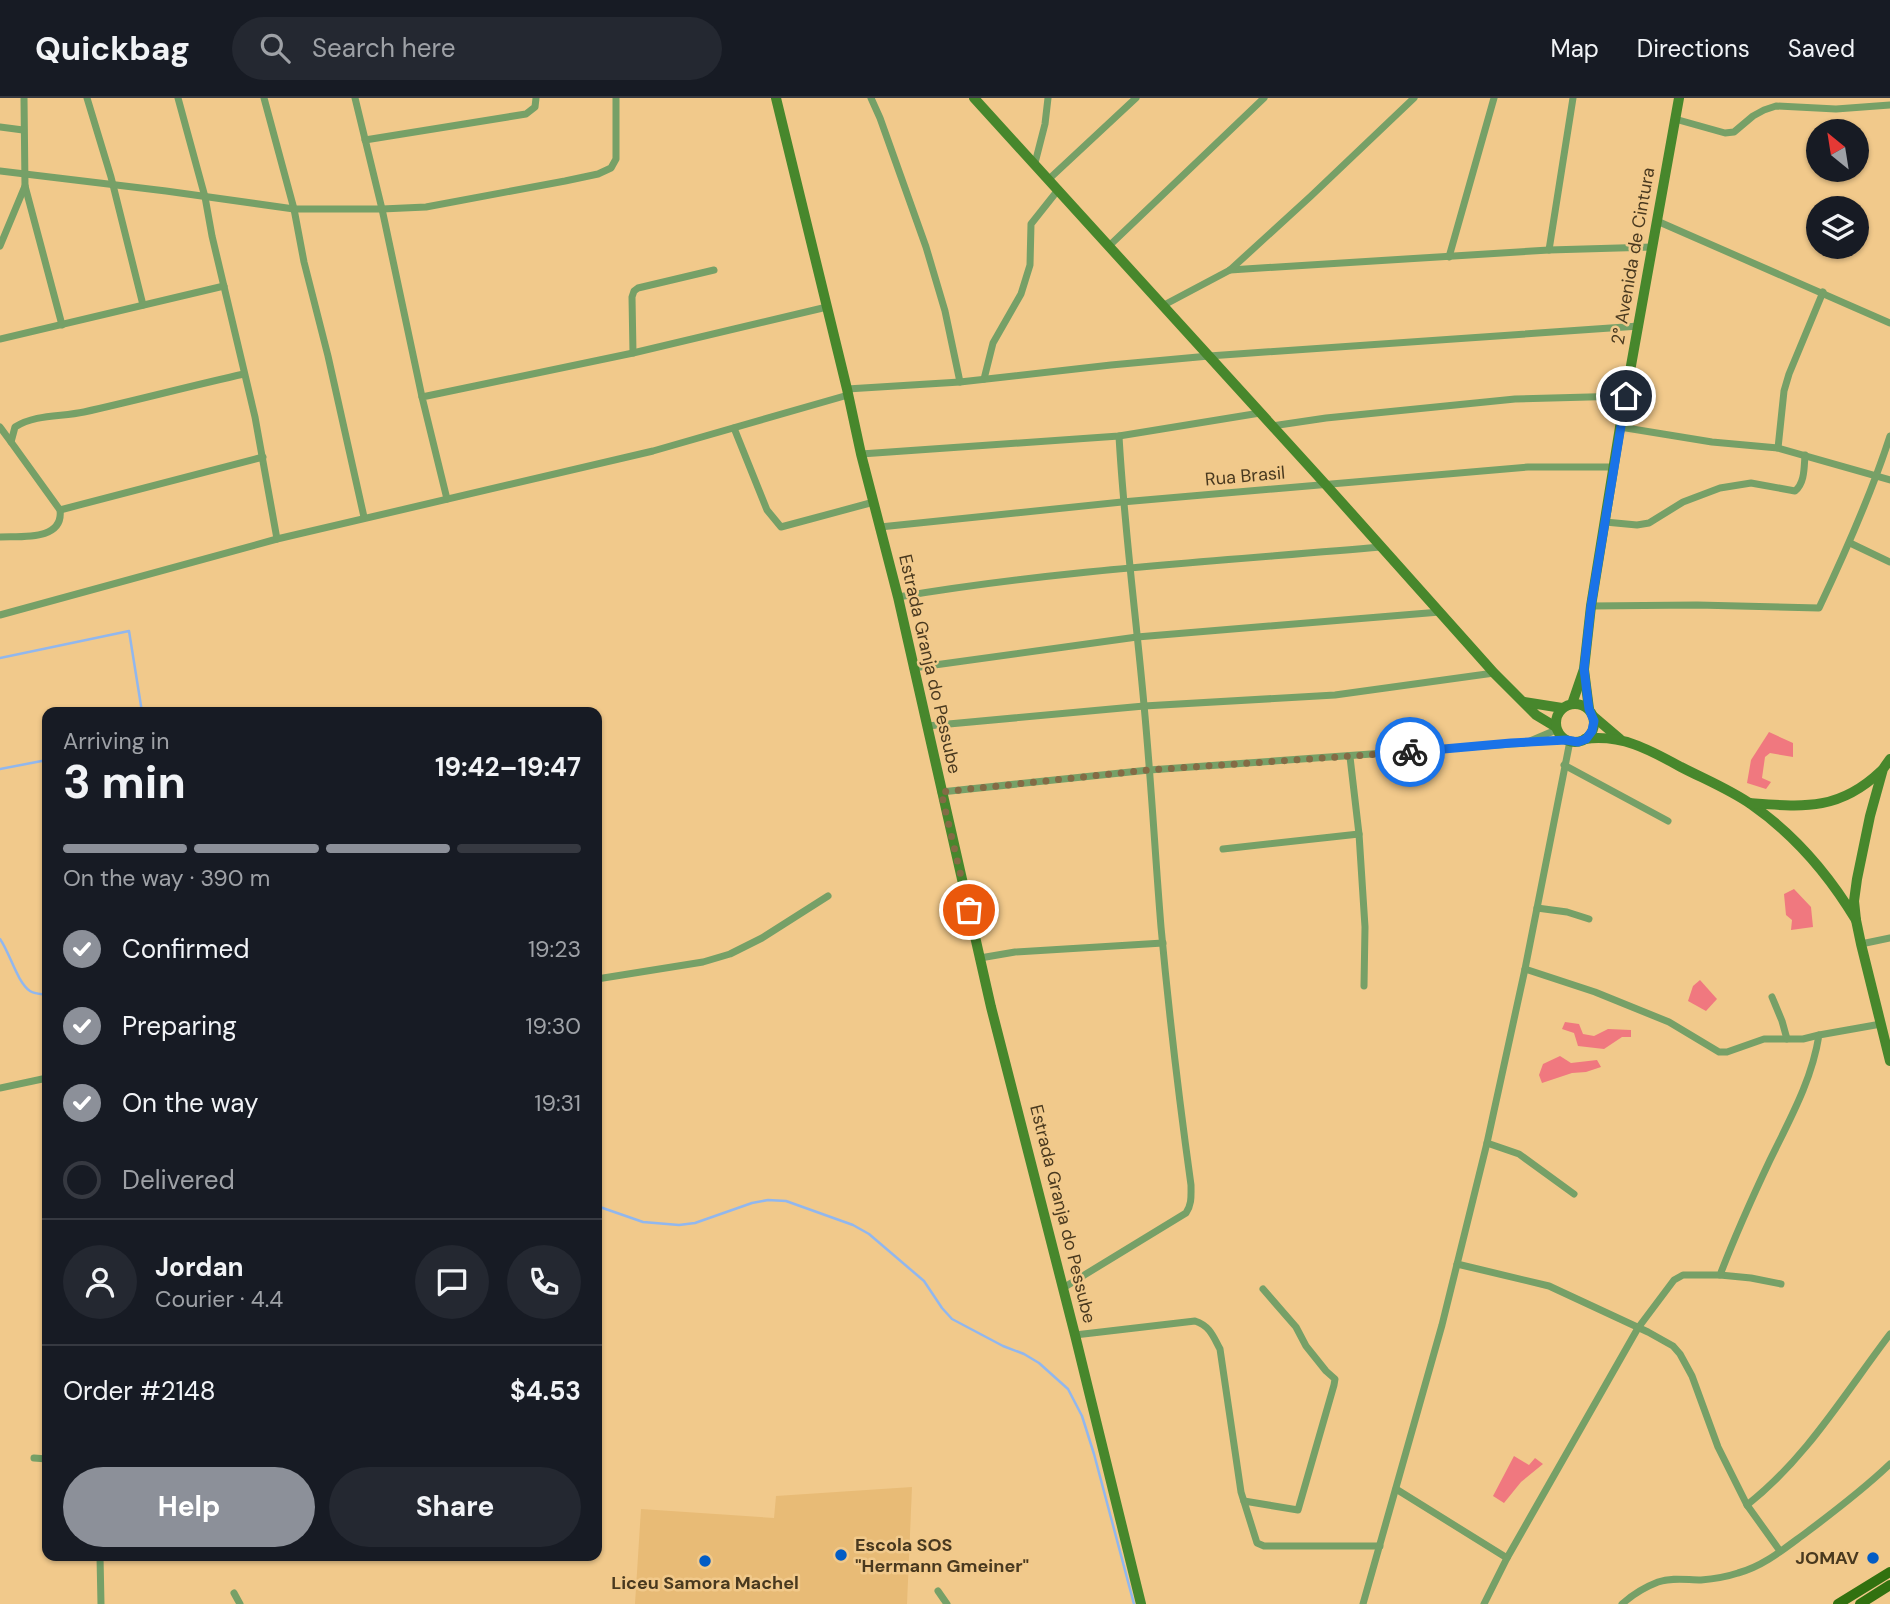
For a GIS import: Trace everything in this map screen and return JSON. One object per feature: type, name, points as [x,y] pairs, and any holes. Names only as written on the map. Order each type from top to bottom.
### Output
[{"type":"main road","points":[[1838,1604],[1890,1572]]},
{"type":"main road","points":[[1860,1604],[1890,1586]]},
{"type":"street","points":[[24,98],[25,186],[62,325]]},
{"type":"street","points":[[87,98],[113,185],[143,305]]},
{"type":"street","points":[[178,98],[205,197],[256,417],[277,539]]},
{"type":"street","points":[[264,98],[294,209],[364,517]]},
{"type":"street","points":[[355,98],[447,499]]},
{"type":"street","points":[[365,140],[519,116],[535,107],[536,98]]},
{"type":"street","points":[[0,171],[294,209],[426,207],[587,176],[611,168],[616,159],[616,98]]},
{"type":"street","name":"Estrada Granja do Pessube","points":[[776,98],[898,597],[991,1007],[1141,1604]]},
{"type":"street","points":[[871,98],[926,247],[945,311],[960,382]]},
{"type":"street","points":[[974,98],[1494,673],[1536,715],[1556,728],[1568,741]]},
{"type":"street","points":[[1035,163],[1045,124],[1048,98]]},
{"type":"street","points":[[1049,179],[1136,98]]},
{"type":"street","points":[[1108,246],[1264,98]]},
{"type":"street","points":[[1164,305],[1230,270],[1414,98]]},
{"type":"street","points":[[1449,257],[1494,98]]},
{"type":"street","points":[[1549,250],[1573,98]]},
{"type":"street","name":"2° Avenida de Cintura","points":[[1584,669],[1591,606],[1620,428],[1679,98]]},
{"type":"street","points":[[1675,119],[1725,133],[1734,132],[1753,116],[1776,106],[1836,109],[1890,105]]},
{"type":"street","points":[[0,127],[23,130]]},
{"type":"street","points":[[0,246],[25,186]]},
{"type":"street","points":[[984,379],[993,343],[1021,293],[1030,265],[1031,224],[1058,190]]},
{"type":"street","points":[[1657,221],[1890,323]]},
{"type":"street","points":[[1230,270],[1549,250],[1653,247]]},
{"type":"street","points":[[633,353],[634,291],[714,270]]},
{"type":"street","points":[[0,339],[224,286]]},
{"type":"street","points":[[1778,448],[1784,391],[1823,292]]},
{"type":"street","points":[[422,397],[633,353],[827,307]]},
{"type":"street","points":[[0,615],[364,517],[653,451],[848,392],[1209,356],[1639,326]]},
{"type":"street","points":[[11,442],[15,427],[32,419],[78,413],[244,374]]},
{"type":"street","points":[[1272,426],[1515,399],[1626,396]]},
{"type":"street","points":[[861,454],[1119,436],[1260,413]]},
{"type":"street","points":[[0,427],[60,510],[61,518],[53,530],[38,535],[0,537]]},
{"type":"street","points":[[734,428],[767,510],[781,527],[874,502]]},
{"type":"street","points":[[1620,428],[1712,442],[1778,448],[1890,480]]},
{"type":"street","points":[[1063,1288],[1190,1208],[1191,1185],[1174,1063],[1144,706],[1122,502],[1119,436]]},
{"type":"street","points":[[1591,606],[1819,608],[1850,543],[1877,477],[1890,436]]},
{"type":"street","points":[[1605,522],[1637,525],[1649,523],[1683,502],[1720,488],[1751,483],[1796,491],[1801,486],[1805,455]]},
{"type":"street","points":[[60,510],[263,457]]},
{"type":"street","name":"Rua Brasil","points":[[880,527],[1122,502],[1528,467],[1614,467]]},
{"type":"street","points":[[1850,543],[1890,562]]},
{"type":"street","points":[[898,597],[963,586],[1131,568],[1381,547]]},
{"type":"street","points":[[914,667],[1137,638],[1440,612]]},
{"type":"street","points":[[1556,728],[1557,715],[1567,706],[1584,669]]},
{"type":"street","points":[[1584,669],[1594,721],[1592,731],[1586,739]]},
{"type":"street","points":[[927,726],[1144,706],[1335,695],[1494,673]]},
{"type":"street","points":[[1524,702],[1567,706],[1581,704],[1620,739]]},
{"type":"street","points":[[1526,743],[1556,728]]},
{"type":"street","points":[[941,792],[1149,770],[1526,743],[1578,742],[1595,737],[1620,739],[1642,746],[1750,803],[1778,825],[1825,873],[1856,920]]},
{"type":"street","points":[[1363,1604],[1442,1325],[1487,1143],[1525,969],[1568,741]]},
{"type":"street","points":[[1350,757],[1359,834],[1365,927],[1364,986]]},
{"type":"street","points":[[1750,803],[1796,806],[1821,804],[1853,793],[1887,764]]},
{"type":"street","points":[[1887,764],[1870,816],[1854,901],[1861,944],[1890,1061]]},
{"type":"street","points":[[1564,765],[1668,821]]},
{"type":"street","points":[[1223,849],[1359,834]]},
{"type":"street","points":[[602,978],[704,962],[730,954],[762,938],[828,896]]},
{"type":"street","points":[[1537,908],[1567,912],[1589,919]]},
{"type":"street","points":[[1861,944],[1890,938]]},
{"type":"street","points":[[980,958],[1015,952],[1163,943]]},
{"type":"street","points":[[1525,969],[1595,992],[1670,1022],[1719,1052],[1727,1052],[1764,1039],[1802,1039],[1881,1024]]},
{"type":"street","points":[[1772,997],[1787,1039]]},
{"type":"street","points":[[1720,1275],[1755,1191],[1802,1095],[1811,1071],[1819,1035]]},
{"type":"street","points":[[0,1088],[42,1079]]},
{"type":"street","points":[[1487,1143],[1519,1154],[1574,1194]]},
{"type":"street","points":[[1457,1264],[1549,1286],[1665,1341],[1680,1354],[1692,1376],[1718,1447],[1747,1505],[1780,1551]]},
{"type":"street","points":[[1484,1604],[1507,1558],[1638,1328],[1674,1280],[1683,1275],[1720,1275],[1781,1284]]},
{"type":"street","points":[[1244,1501],[1298,1510],[1335,1385],[1335,1379],[1263,1289]]},
{"type":"street","points":[[1075,1335],[1195,1321],[1206,1325],[1220,1349],[1244,1501],[1255,1539],[1264,1546],[1380,1546]]},
{"type":"street","points":[[1747,1505],[1787,1470],[1831,1416],[1890,1334]]},
{"type":"street","points":[[34,1458],[42,1459]]},
{"type":"street","points":[[1622,1604],[1660,1581],[1716,1578],[1740,1573],[1756,1566],[1826,1518],[1890,1464]]},
{"type":"street","points":[[1396,1489],[1507,1558]]},
{"type":"street","points":[[100,1561],[101,1604]]},
{"type":"street","points":[[938,1591],[947,1604]]},
{"type":"street","points":[[234,1593],[240,1604]]},
{"type":"shaded area","points":[[1769,732],[1793,743],[1793,757],[1770,753],[1765,757],[1762,778],[1771,782],[1766,789],[1747,783],[1751,760]]},
{"type":"shaded area","points":[[1794,889],[1811,907],[1813,927],[1791,930],[1792,920],[1786,915],[1784,894]]},
{"type":"shaded area","points":[[1700,980],[1717,999],[1706,1011],[1688,1001],[1693,986]]},
{"type":"shaded area","points":[[1565,1022],[1579,1024],[1583,1034],[1594,1036],[1608,1029],[1631,1030],[1631,1037],[1622,1037],[1604,1049],[1578,1046],[1574,1033],[1562,1029]]},
{"type":"shaded area","points":[[1560,1056],[1571,1063],[1597,1060],[1601,1067],[1542,1083],[1539,1075],[1543,1064]]},
{"type":"shaded area","points":[[1514,1456],[1529,1465],[1535,1458],[1543,1464],[1521,1482],[1504,1503],[1493,1496]]},
{"type":"shaded area","points":[[912,1487],[907,1604],[635,1604],[641,1509],[774,1518],[776,1496]]},
{"type":"waterway","points":[[0,658],[129,631],[141,707]]},
{"type":"waterway","points":[[0,769],[42,761]]},
{"type":"waterway","points":[[0,939],[25,987],[42,994]]},
{"type":"waterway","points":[[602,1208],[643,1222],[679,1225],[695,1223],[752,1203],[786,1201],[853,1225],[869,1234],[924,1281],[952,1319],[1039,1363],[1068,1389],[1082,1416],[1094,1454],[1134,1604]]},
{"type":"way so far","points":[[969,910],[941,792],[1149,770],[1410,752]]},
{"type":"place","name":"Escola SOS \"Hermann Gmeiner\"","points":[[841,1555]]},
{"type":"place","name":"JOMAV","points":[[1873,1558]]},
{"type":"place","name":"Liceu Samora Machel","points":[[705,1561]]},
{"type":"route","points":[[1410,752],[1511,743],[1566,740],[1578,742],[1589,736],[1594,721],[1589,709],[1584,669],[1591,606],[1626,396]]}]
